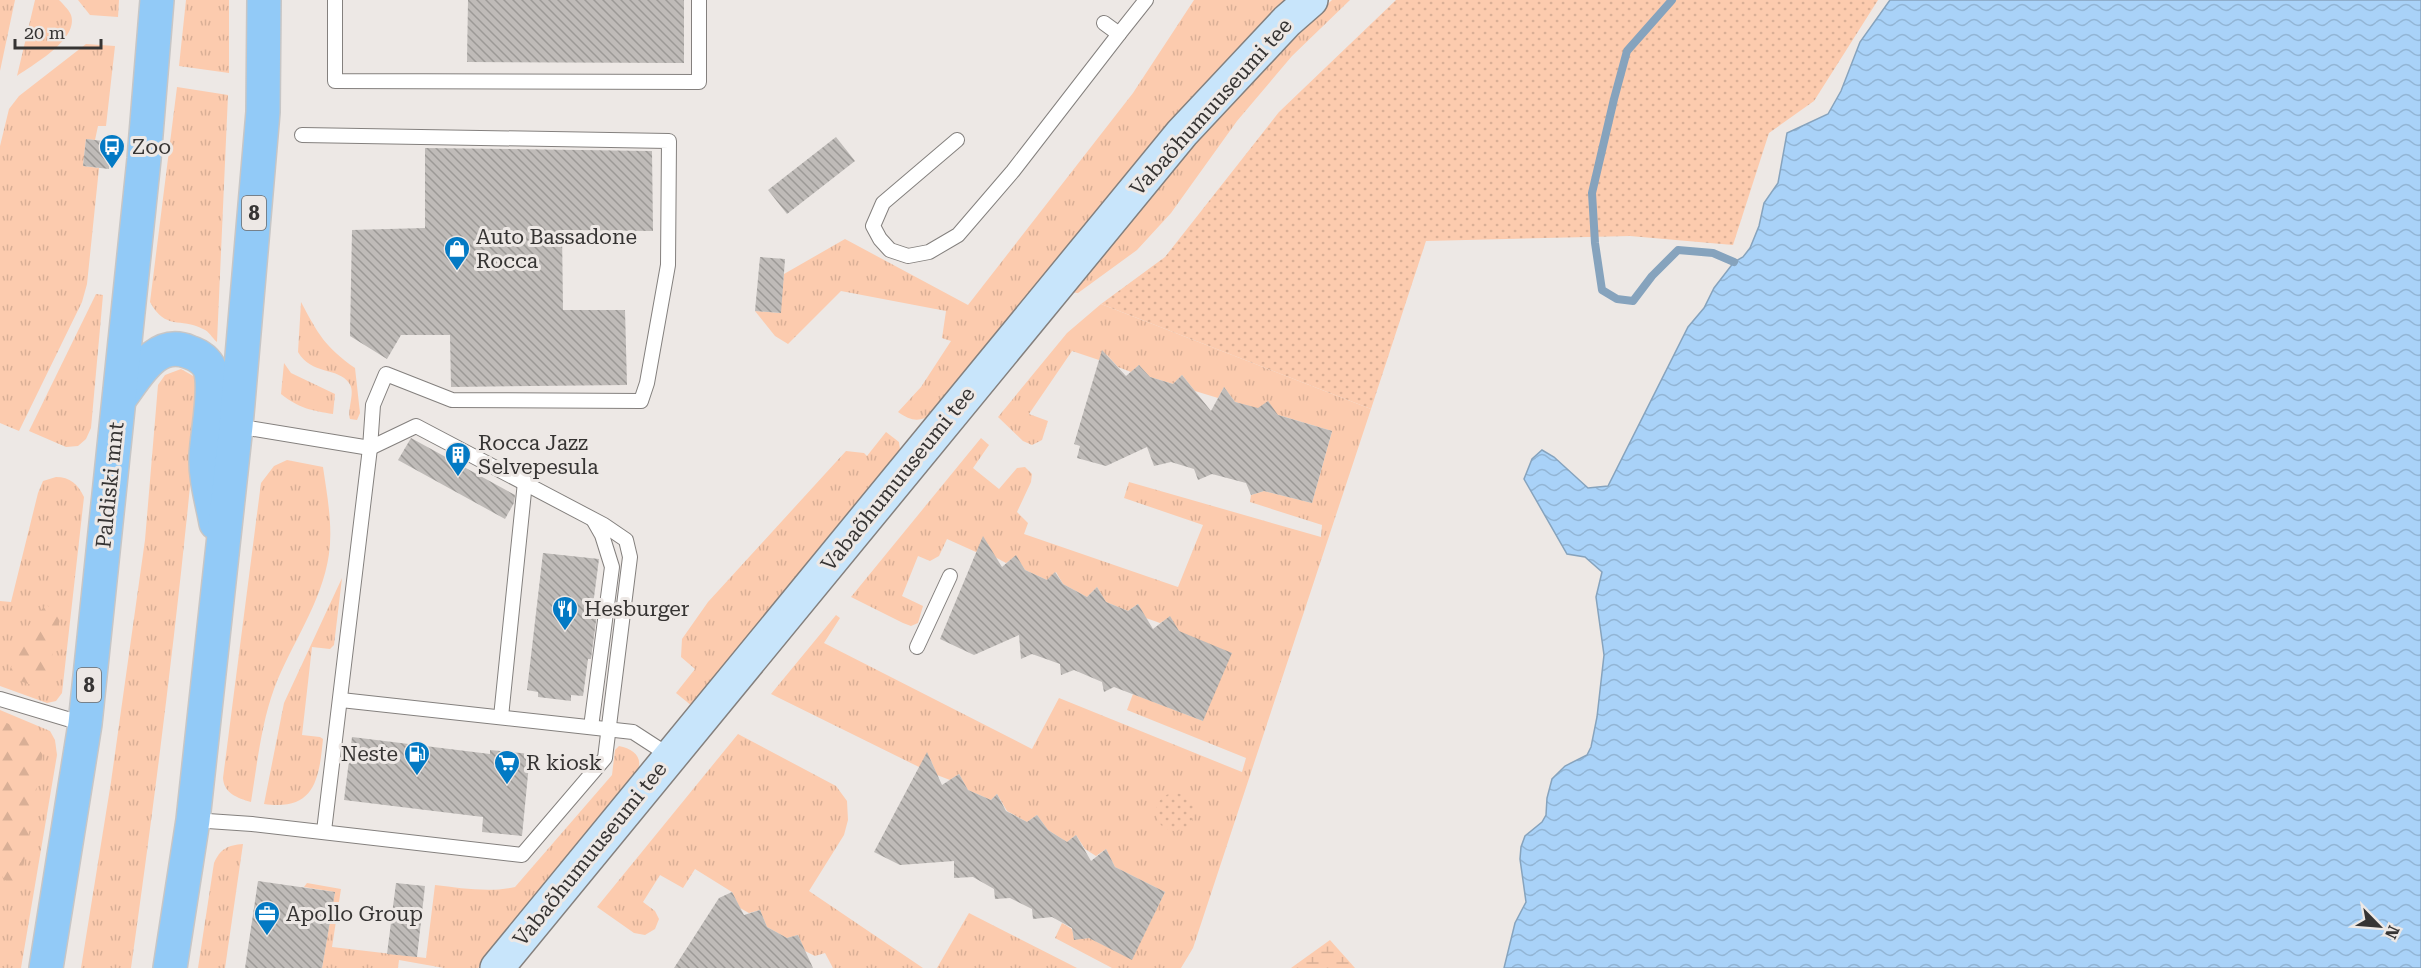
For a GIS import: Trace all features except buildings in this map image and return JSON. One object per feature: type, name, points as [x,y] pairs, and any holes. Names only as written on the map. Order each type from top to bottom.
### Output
[{"type":"main road","name":"Paldiski mnt","points":[[46,968],[85,724],[144,159],[157,0]]},
{"type":"main road","name":"8","points":[[170,968],[192,820],[236,426],[263,112],[264,0]]},
{"type":"main road","points":[[119,400],[150,358],[166,350],[183,349],[200,356],[210,368],[211,393],[206,473],[223,558]]},
{"type":"street","name":"Vabaõhumuuseumi tee","points":[[497,968],[1182,133],[1287,21],[1311,0]]},
{"type":"lane","points":[[335,0],[335,81],[687,82],[699,82],[699,0]]},
{"type":"lane","points":[[957,140],[883,203],[873,226],[879,239],[890,250],[908,256],[928,252],[958,235],[1013,171],[1146,0]]},
{"type":"lane","points":[[1104,22],[1119,34]]},
{"type":"lane","points":[[302,135],[669,141],[668,265],[647,383],[641,401],[452,400],[386,374],[373,405],[370,448],[324,831]]},
{"type":"lane","points":[[192,820],[324,831],[522,855],[604,758],[630,557],[626,540],[592,519],[416,426],[370,448],[236,426]]},
{"type":"lane","points":[[501,717],[525,482]]},
{"type":"lane","points":[[591,727],[612,567],[603,535],[592,519]]},
{"type":"lane","points":[[917,647],[950,576]]},
{"type":"lane","points":[[0,699],[85,724]]},
{"type":"lane","points":[[341,700],[633,732],[670,756]]},
{"type":"green space","points":[[0,0],[15,0],[0,71]]},
{"type":"green space","points":[[35,0],[59,0],[70,13],[72,24],[62,42],[44,58],[17,76]]},
{"type":"green space","points":[[78,0],[119,0],[118,17],[90,15]]},
{"type":"green space","points":[[186,0],[229,0],[229,73],[179,66]]},
{"type":"green space","points":[[1194,0],[1287,0],[933,413],[916,420],[898,412],[921,387],[951,341],[942,338],[946,311],[841,291],[788,344],[775,336],[755,311],[780,313],[784,274],[845,239],[968,305],[1133,93]]},
{"type":"green space","points":[[1332,0],[1350,0],[1292,56],[1237,121],[1171,213],[1137,250],[1078,293],[1070,292],[1186,151],[1276,53]]},
{"type":"green space","points":[[1396,0],[1878,0],[1814,101],[1769,133],[1733,245],[1630,236],[1426,241],[1371,409],[1101,304],[1165,257],[1279,112]]},
{"type":"green space","points":[[86,44],[115,46],[106,126],[98,126],[95,140],[86,139],[83,166],[99,168],[87,284],[82,302],[19,431],[0,423],[0,146],[9,109],[19,96]]},
{"type":"green space","points":[[177,87],[228,95],[217,342],[203,329],[162,317],[150,302]]},
{"type":"green space","points":[[96,294],[103,295],[91,428],[86,439],[78,446],[66,447],[29,431]]},
{"type":"green space","points":[[301,302],[323,339],[355,368],[360,413],[357,420],[350,419],[352,391],[349,383],[338,375],[310,364],[298,352]]},
{"type":"green space","points":[[1101,304],[1371,409],[1193,948],[1181,968],[1112,968],[1055,938],[1062,923],[1072,929],[1075,939],[1089,938],[1132,959],[1165,892],[1115,867],[1106,849],[1096,856],[1085,849],[1076,835],[1067,842],[1048,830],[1037,815],[1027,822],[1007,811],[997,794],[991,800],[968,790],[959,774],[950,780],[937,775],[930,758],[919,767],[771,694],[836,615],[840,618],[824,643],[1032,749],[1059,698],[1242,772],[1246,758],[1127,710],[1133,694],[1203,721],[1179,631],[1170,617],[1160,623],[1146,618],[1138,604],[1128,611],[1106,602],[1097,587],[1087,597],[1063,584],[1056,572],[1047,580],[1025,570],[1016,556],[1006,563],[995,557],[988,544],[976,552],[947,539],[939,556],[930,561],[918,556],[902,596],[923,606],[918,623],[911,626],[903,623],[851,597],[981,438],[989,445],[973,468],[999,489],[1017,468],[1025,467],[1032,474],[1031,482],[1017,512],[1028,523],[1024,534],[1178,587],[1203,525],[1124,498],[1129,482],[1321,537],[1322,525],[1250,502],[1251,495],[1264,491],[1312,503],[1332,431],[1235,402],[1224,387],[1218,398],[1195,391],[1182,375],[1173,384],[1150,377],[1139,365],[1131,372],[1118,367],[1107,355],[1099,360],[1072,351],[1029,414],[1048,421],[1042,440],[1032,445],[1023,441],[998,417],[1067,333]]},
{"type":"green space","points":[[284,363],[291,373],[335,394],[333,414],[293,403],[281,394]]},
{"type":"green space","points":[[181,369],[195,377],[199,391],[169,680],[131,968],[81,968],[111,782],[145,540],[158,385],[165,375]]},
{"type":"green space","points":[[886,432],[899,442],[900,450],[896,459],[692,706],[676,693],[695,669],[681,657],[682,639],[708,602],[846,451],[864,453],[867,456]]},
{"type":"green space","points":[[287,460],[323,467],[330,521],[329,554],[320,589],[274,689],[260,745],[251,802],[236,797],[229,791],[223,778],[261,483],[274,466]]},
{"type":"green space","points":[[56,477],[73,482],[84,497],[62,693],[56,701],[47,703],[0,686],[0,601],[11,602],[38,493],[43,481]]},
{"type":"green space","points":[[342,578],[334,645],[330,649],[312,647],[302,735],[323,739],[316,780],[304,798],[294,803],[264,804],[284,703]]},
{"type":"green space","points":[[46,605],[61,614],[47,680],[31,685],[9,677],[21,638]]},
{"type":"green space","points":[[0,710],[50,731],[55,740],[57,755],[21,968],[0,968]]},
{"type":"green space","points":[[0,720],[45,740],[18,897],[2,876],[0,857]]},
{"type":"green space","points":[[738,734],[836,786],[847,801],[848,820],[844,835],[809,891],[923,968],[833,968],[825,953],[815,956],[805,951],[798,935],[787,938],[767,927],[760,910],[749,913],[740,908],[732,892],[695,869],[683,888],[660,875],[643,902],[655,911],[659,919],[655,929],[645,935],[634,933],[597,907]]},
{"type":"green space","points":[[619,746],[629,749],[639,759],[636,774],[478,968],[444,968],[399,960],[398,968],[322,968],[335,892],[304,887],[307,883],[341,889],[332,947],[426,958],[435,885],[485,890],[515,887],[612,775],[615,750]]},
{"type":"green space","points":[[1175,793],[1189,798],[1194,812],[1189,826],[1175,831],[1161,826],[1156,812],[1161,798]]},
{"type":"green space","points":[[243,844],[225,968],[198,968],[214,863],[225,849]]},
{"type":"green space","points":[[969,913],[1077,968],[937,968]]},
{"type":"green space","points":[[1330,940],[1355,968],[1291,968]]},
{"type":"water","points":[[1890,0],[2421,0],[2421,968],[1504,968],[1515,923],[1526,902],[1520,859],[1521,847],[1525,836],[1542,822],[1546,815],[1547,798],[1552,779],[1565,766],[1587,755],[1591,747],[1604,655],[1596,597],[1602,572],[1585,557],[1567,554],[1524,479],[1532,459],[1542,450],[1554,457],[1588,488],[1608,486],[1688,327],[1704,308],[1714,288],[1734,262],[1743,257],[1750,248],[1759,226],[1764,203],[1778,183],[1787,133],[1828,114],[1841,91],[1860,42]]},
{"type":"waterway","points":[[1672,0],[1627,51],[1614,99],[1592,193],[1595,243],[1602,290],[1617,299],[1633,301],[1652,276],[1678,250],[1713,253],[1734,262]]},
{"type":"place","name":"Zoo","points":[[112,170]]},
{"type":"place","name":"Auto Bassadone Rocca","points":[[457,272]]},
{"type":"place","name":"Rocca Jazz Selvepesula","points":[[458,478]]},
{"type":"place","name":"Hesburger","points":[[565,632]]},
{"type":"place","name":"Neste","points":[[417,777]]},
{"type":"place","name":"R kiosk","points":[[507,786]]},
{"type":"place","name":"Apollo Group","points":[[267,937]]}]
